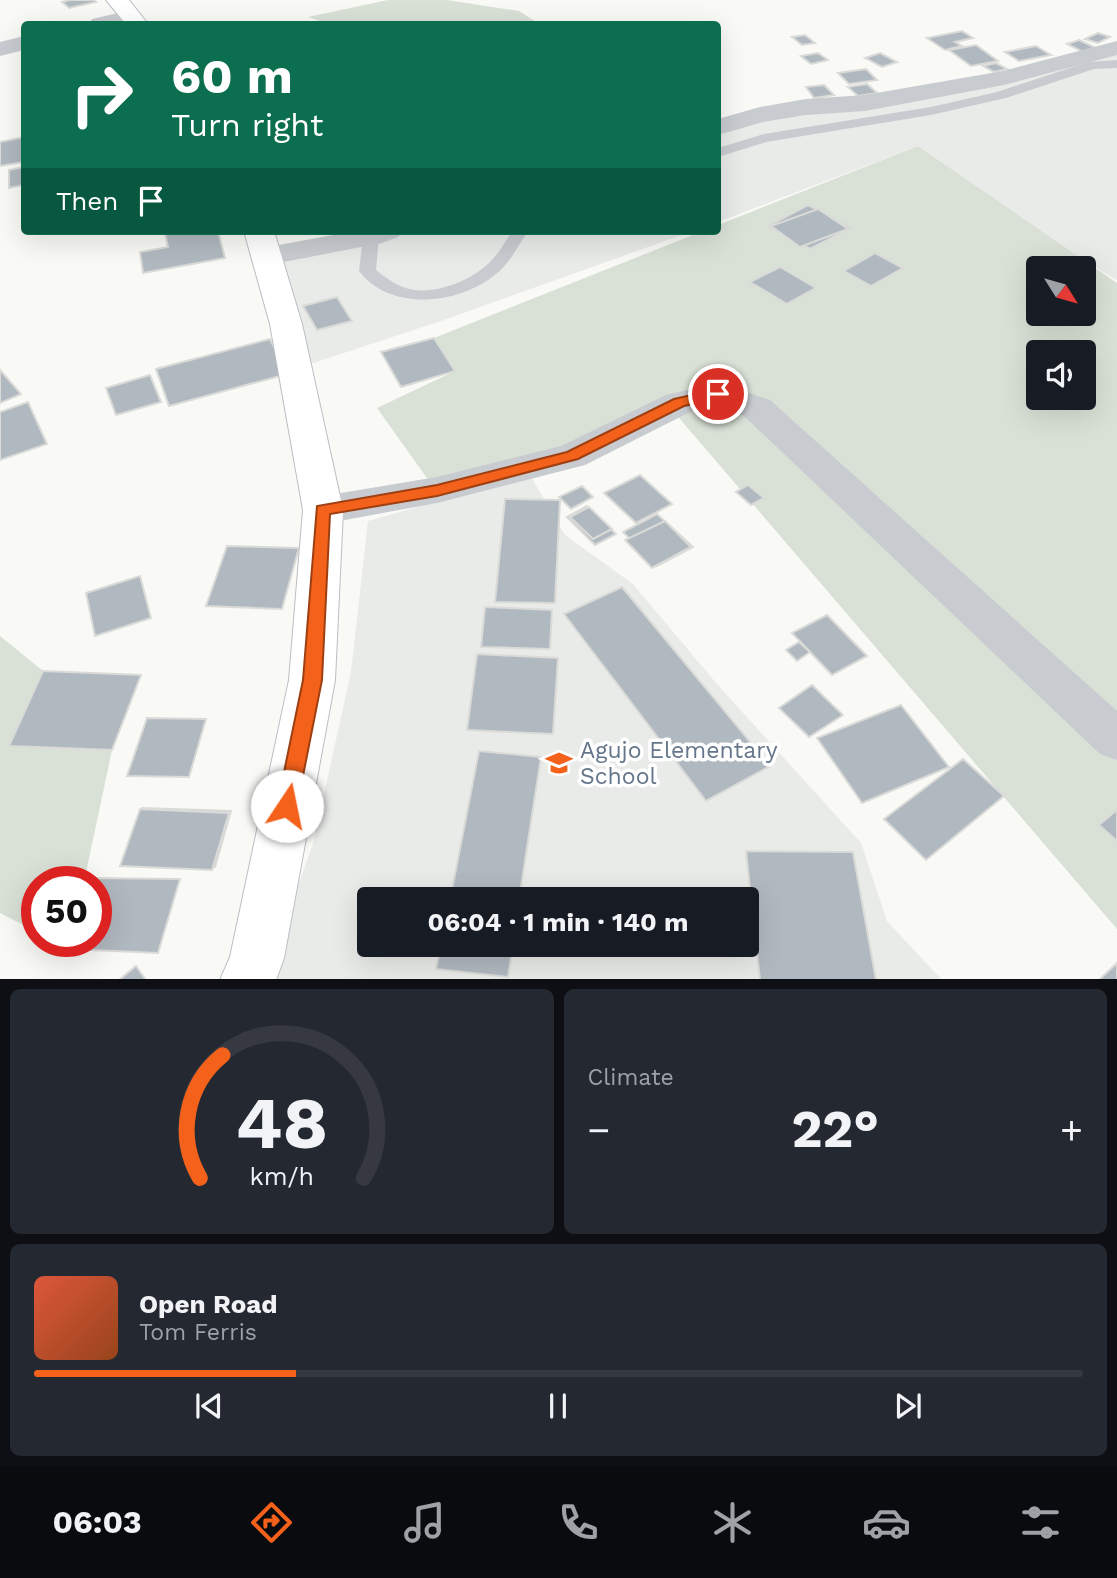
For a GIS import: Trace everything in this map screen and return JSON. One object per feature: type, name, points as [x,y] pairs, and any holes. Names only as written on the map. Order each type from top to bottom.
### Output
[{"type":"main road","points":[[248,979],[257,958],[312,680],[323,510],[286,324],[264,244]]},
{"type":"street","points":[[108,21],[128,14]]},
{"type":"street","points":[[0,49],[21,44]]},
{"type":"street","points":[[721,126],[760,115],[806,107],[865,103],[1004,78],[1117,48]]},
{"type":"street","points":[[264,244],[368,235]]},
{"type":"street","points":[[323,510],[437,490],[572,456],[680,403],[718,394],[757,408],[1117,740]]},
{"type":"lane","points":[[721,152],[776,136],[932,111],[1001,95],[1093,65],[1117,64]]},
{"type":"lane","points":[[380,235],[367,271],[406,294],[449,290],[476,281],[491,271],[517,235]]},
{"type":"shaded area","points":[[388,0],[447,0],[519,11],[534,21],[320,21],[308,17]]},
{"type":"shaded area","points":[[1117,46],[1117,280],[1096,267],[1096,256],[1078,256],[1071,252],[918,146],[721,221],[721,122],[759,110],[857,106]]},
{"type":"shaded area","points":[[918,146],[1078,256],[1026,256],[1026,326],[1096,326],[1096,269],[1117,283],[1117,929],[662,398],[566,449],[429,481],[377,408],[455,371],[434,338],[693,235],[721,235],[721,224]]},
{"type":"shaded area","points":[[359,235],[682,235],[441,321],[304,366],[277,258]]},
{"type":"shaded area","name":"Agujo Elementary School","points":[[530,475],[565,535],[633,584],[716,683],[861,843],[887,921],[941,979],[264,979],[313,844],[351,672],[368,521]]},
{"type":"shaded area","points":[[0,636],[43,671],[9,745],[112,750],[87,866],[21,866],[21,924],[0,913]]},
{"type":"building","points":[[62,2],[96,2],[69,8]]},
{"type":"building","points":[[962,31],[973,38],[955,42],[962,46],[945,50],[927,38]]},
{"type":"building","points":[[1098,33],[1110,37],[1098,43],[1085,39]]},
{"type":"building","points":[[805,35],[815,43],[802,45],[792,37]]},
{"type":"building","points":[[1079,40],[1096,48],[1083,52],[1067,44]]},
{"type":"building","points":[[976,45],[998,61],[971,66],[949,50]]},
{"type":"building","points":[[1036,46],[1051,55],[1019,61],[1005,52]]},
{"type":"building","points":[[818,53],[828,60],[811,64],[801,56]]},
{"type":"building","points":[[880,53],[897,62],[882,67],[865,58]]},
{"type":"building","points":[[996,63],[1007,69],[994,72],[983,66]]},
{"type":"building","points":[[866,69],[877,80],[849,84],[838,73]]},
{"type":"building","points":[[867,84],[877,93],[858,96],[848,87]]},
{"type":"building","points":[[824,85],[834,95],[814,98],[806,87]]},
{"type":"building","points":[[21,138],[21,162],[0,166],[0,142]]},
{"type":"building","points":[[21,168],[21,186],[9,188],[9,170]]},
{"type":"building","points":[[808,205],[851,228],[810,249],[768,226]]},
{"type":"building","points":[[818,209],[848,229],[800,247],[771,226]]},
{"type":"building","points":[[165,235],[219,235],[225,258],[143,273],[140,252],[168,247]]},
{"type":"building","points":[[875,253],[903,268],[871,286],[844,271]]},
{"type":"building","points":[[780,267],[816,288],[787,304],[750,282]]},
{"type":"building","points":[[337,297],[352,321],[317,330],[303,306]]},
{"type":"building","points":[[434,338],[455,371],[401,387],[381,352]]},
{"type":"building","points":[[270,339],[287,374],[169,406],[156,369]]},
{"type":"building","points":[[0,370],[21,394],[0,403]]},
{"type":"building","points":[[150,375],[161,402],[116,415],[106,388]]},
{"type":"building","points":[[28,402],[47,444],[0,460],[0,412]]},
{"type":"building","points":[[640,475],[672,504],[636,523],[604,493]]},
{"type":"building","points":[[748,485],[764,498],[751,505],[736,492]]},
{"type":"building","points":[[582,486],[593,497],[571,509],[559,497]]},
{"type":"building","points":[[505,499],[560,500],[555,603],[495,602]]},
{"type":"building","points":[[587,506],[616,534],[595,545],[567,517]]},
{"type":"building","points":[[589,507],[612,529],[593,539],[570,517]]},
{"type":"building","points":[[657,514],[693,547],[657,566],[623,532]]},
{"type":"building","points":[[665,521],[691,547],[652,568],[625,540]]},
{"type":"building","points":[[227,546],[299,548],[282,609],[206,606]]},
{"type":"building","points":[[140,576],[151,618],[95,636],[86,593]]},
{"type":"building","points":[[622,587],[770,766],[706,801],[564,614]]},
{"type":"building","points":[[485,607],[552,610],[550,649],[481,647]]},
{"type":"building","points":[[827,615],[867,656],[832,675],[792,633]]},
{"type":"building","points":[[799,642],[810,652],[797,661],[786,650]]},
{"type":"building","points":[[477,654],[558,658],[553,734],[467,730]]},
{"type":"building","points":[[43,671],[141,675],[112,750],[9,746]]},
{"type":"building","points":[[812,685],[843,715],[809,737],[779,708]]},
{"type":"building","points":[[901,705],[949,767],[862,803],[817,738]]},
{"type":"building","points":[[147,718],[206,719],[189,777],[127,776]]},
{"type":"building","points":[[479,751],[541,757],[521,887],[453,887]]},
{"type":"building","points":[[963,759],[1004,796],[926,860],[884,819]]},
{"type":"building","points":[[142,808],[231,811],[215,867],[122,863]]},
{"type":"building","points":[[140,809],[229,813],[212,870],[120,866]]},
{"type":"building","points":[[1117,810],[1117,841],[1099,825]]},
{"type":"building","points":[[746,851],[853,852],[876,979],[760,979],[758,957],[759,887],[750,887]]},
{"type":"building","points":[[112,878],[180,879],[158,953],[112,951]]},
{"type":"building","points":[[438,957],[511,957],[508,977],[436,969]]},
{"type":"building","points":[[1117,963],[1117,979],[1100,979]]},
{"type":"building","points":[[136,966],[145,979],[120,979]]},
{"type":"place","name":"Agujo Elementary School","points":[[559,763]]},
{"type":"route","points":[[287,806],[312,680],[323,510],[437,490],[572,456],[680,403],[718,394]]}]
